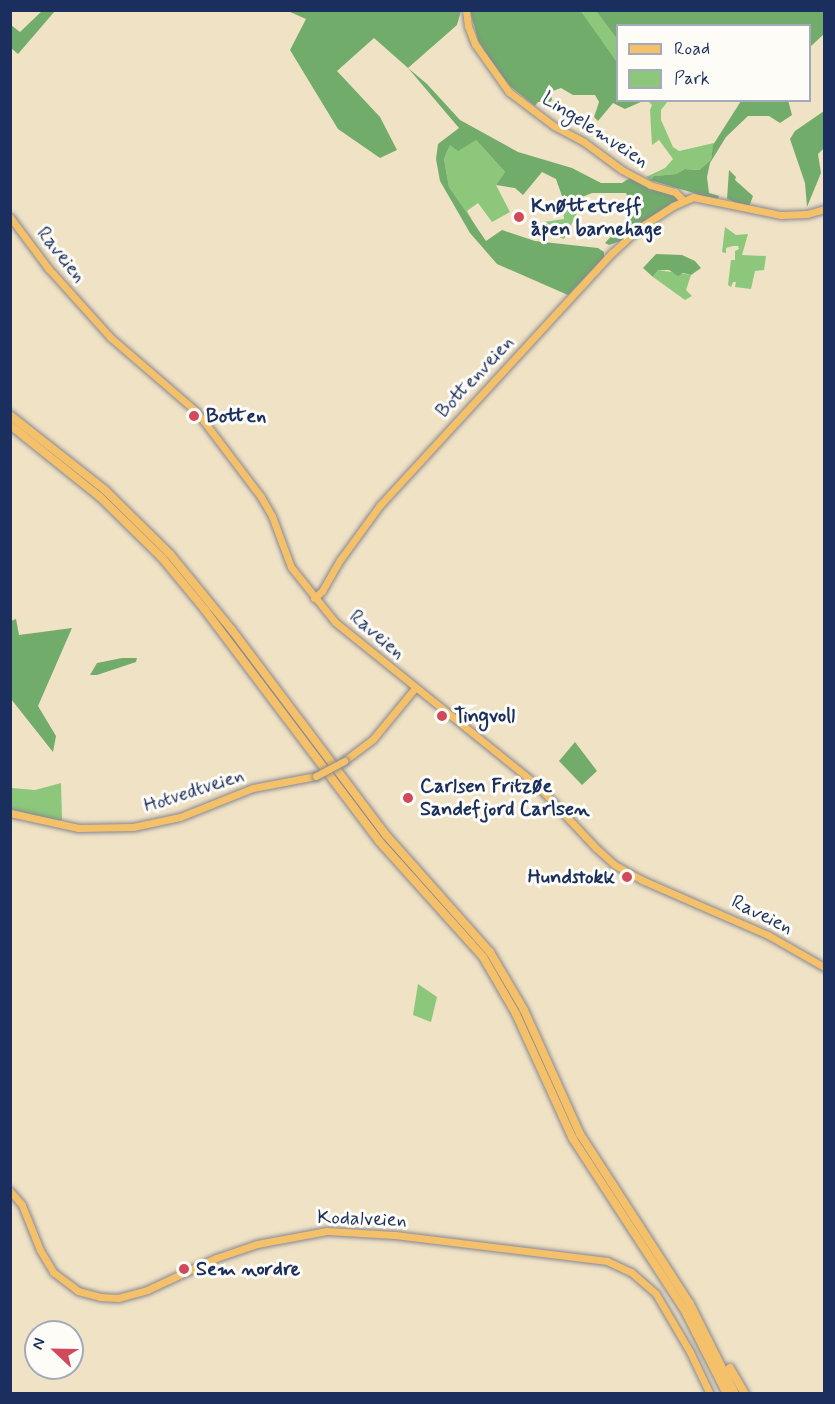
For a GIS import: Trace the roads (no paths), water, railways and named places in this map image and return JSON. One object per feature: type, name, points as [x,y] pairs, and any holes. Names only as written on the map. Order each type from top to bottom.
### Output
[{"type":"highway","points":[[10,414],[105,490],[170,554],[225,622],[386,835],[485,946],[517,995],[580,1134],[704,1327],[735,1394]]},
{"type":"highway","points":[[10,425],[100,497],[163,559],[218,627],[379,841],[478,951],[509,999],[573,1139],[678,1300],[708,1353],[725,1394]]},
{"type":"highway","points":[[704,1327],[709,1331],[745,1394]]},
{"type":"main road","name":"Lingelemveien","points":[[466,10],[468,26],[476,44],[508,92],[554,126],[584,142],[622,170],[650,184],[675,192],[683,200],[699,197],[781,215],[807,214],[825,209]]},
{"type":"main road","name":"Bottenveien","points":[[314,598],[322,591],[351,544],[380,505],[612,253],[639,228],[683,200]]},
{"type":"main road","name":"Raveien","points":[[10,217],[48,268],[111,338],[196,411],[266,504],[288,562],[314,598],[343,630],[538,786],[615,865],[642,880],[768,936],[825,967]]},
{"type":"main road","name":"Hotvedtveien","points":[[10,813],[64,826],[95,829],[133,827],[180,817],[253,788],[316,776],[344,761],[373,739],[415,688]]},
{"type":"main road","name":"Kodalveien","points":[[10,1191],[22,1205],[40,1250],[53,1272],[78,1291],[100,1297],[118,1298],[141,1292],[216,1258],[257,1244],[327,1231],[389,1235],[607,1261],[637,1275],[656,1294],[690,1352],[710,1394]]},
{"type":"place","name":"Knøttetreff åpen barnehage","points":[[519,217]]},
{"type":"place","name":"Botten","points":[[194,416]]},
{"type":"place","name":"Tingvoll","points":[[442,716]]},
{"type":"place","name":"Carlsen Fritzøe Sandefjord Carlsen","points":[[408,798]]},
{"type":"place","name":"Hundstokk","points":[[627,877]]},
{"type":"place","name":"Sem nordre","points":[[184,1269]]}]
